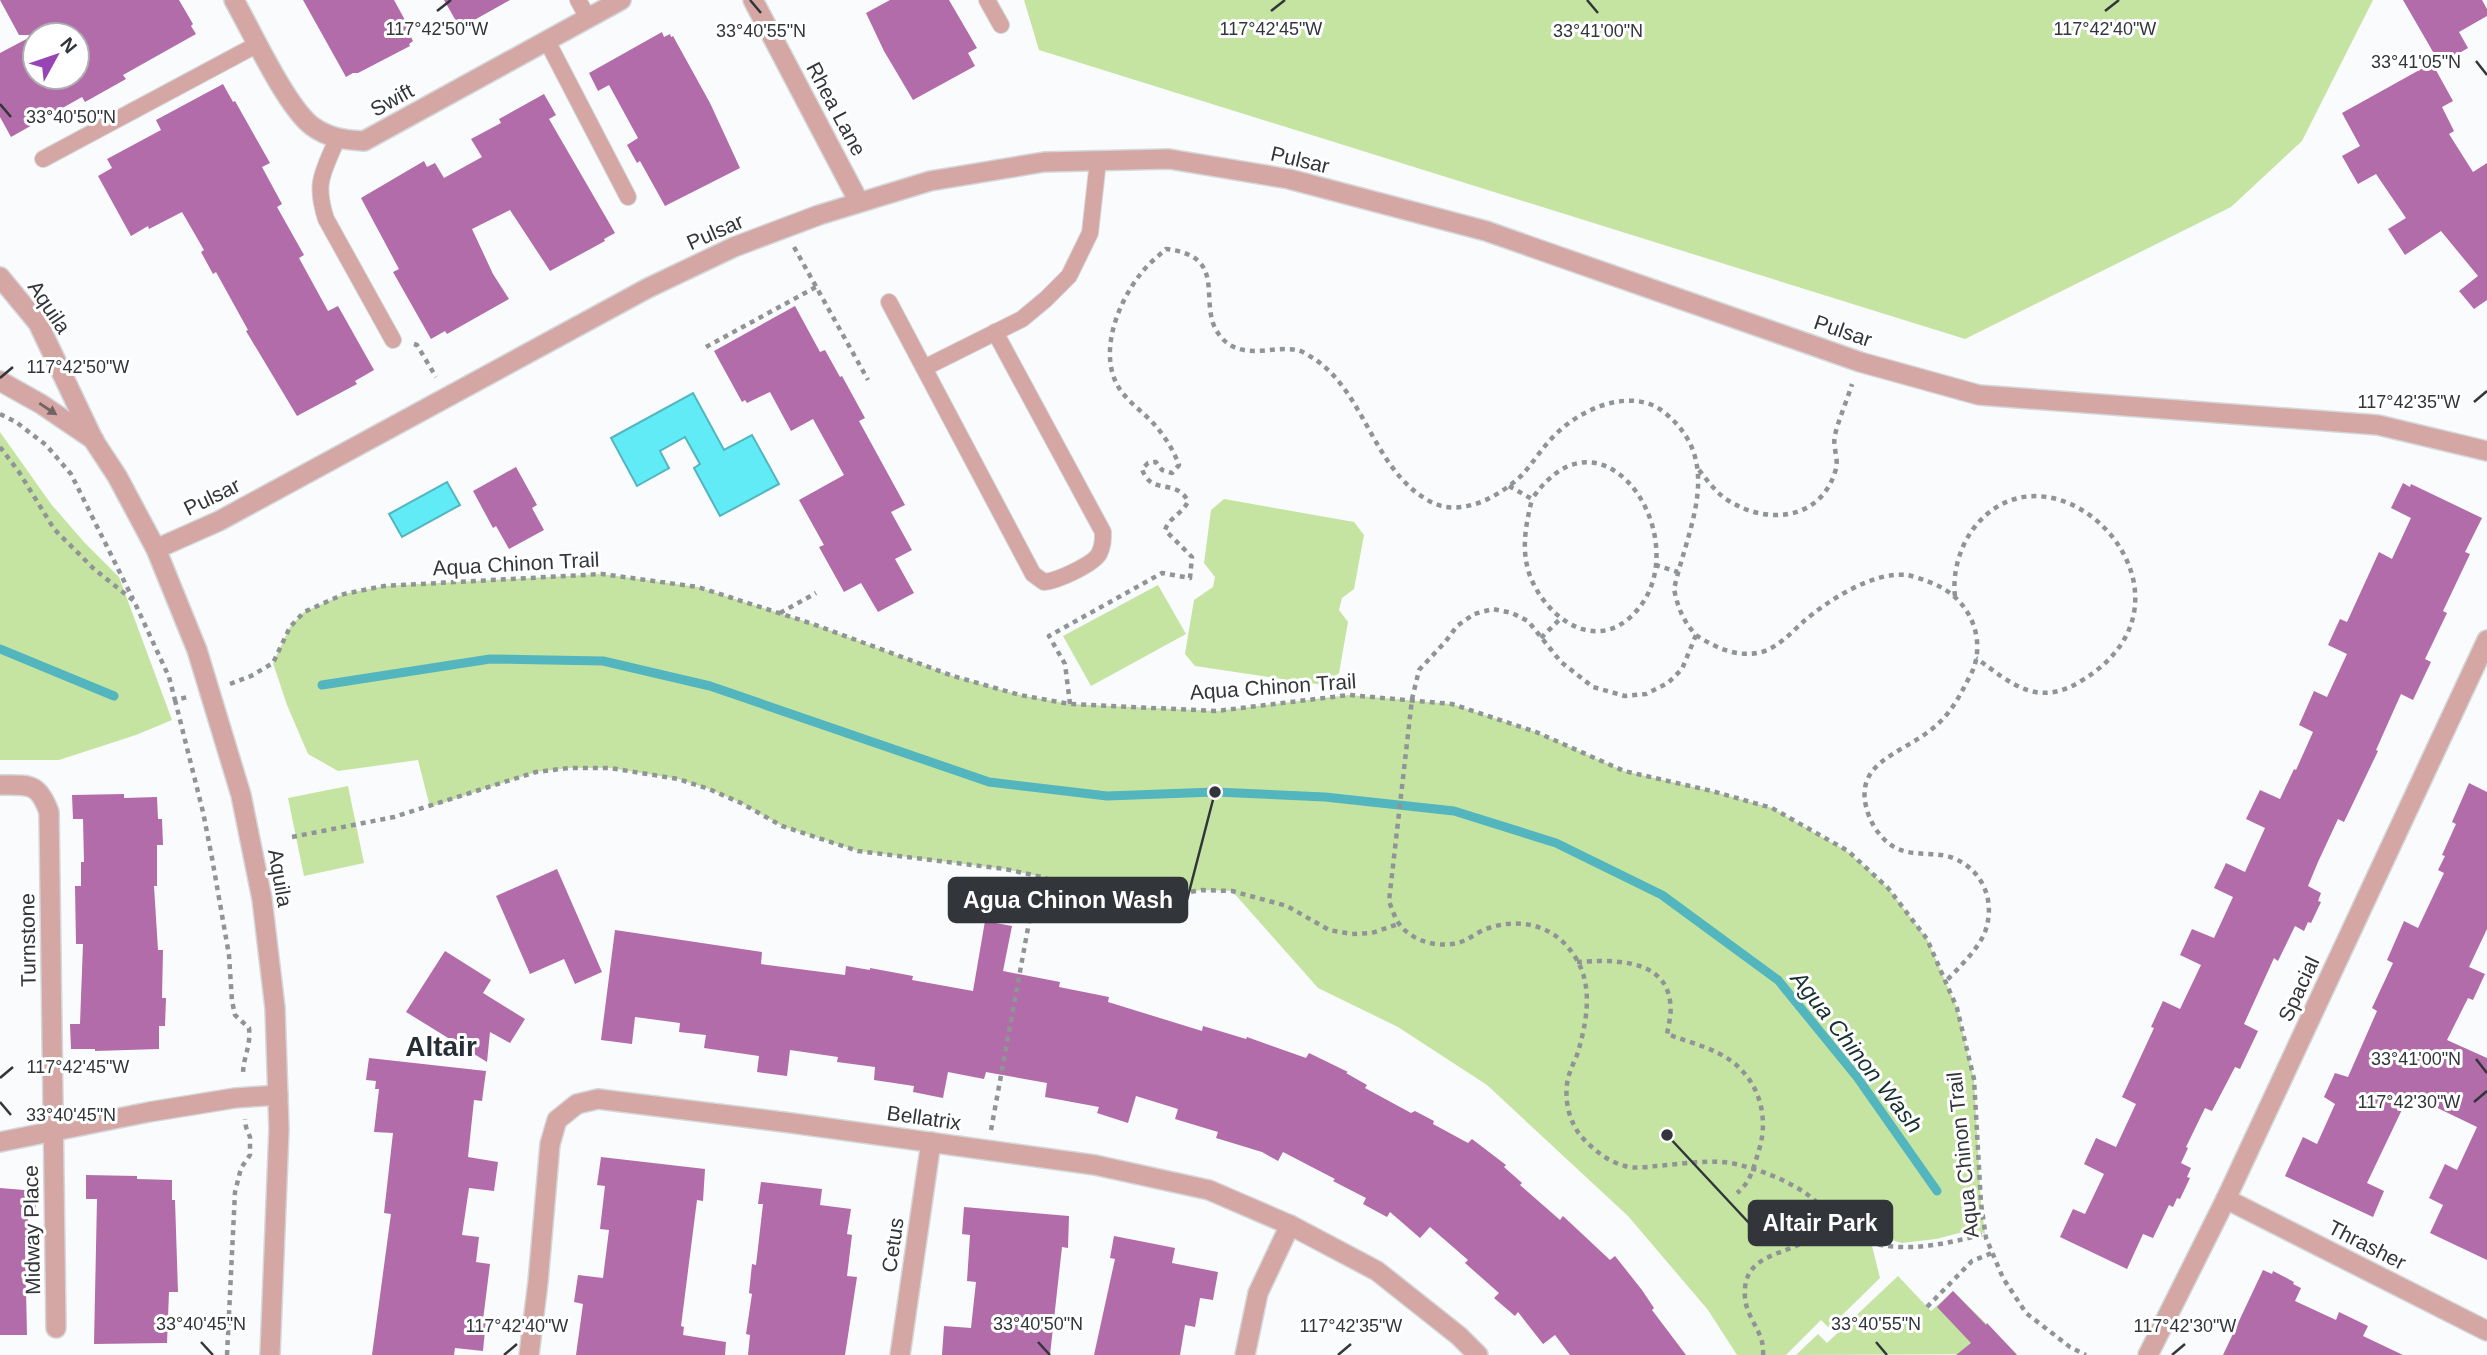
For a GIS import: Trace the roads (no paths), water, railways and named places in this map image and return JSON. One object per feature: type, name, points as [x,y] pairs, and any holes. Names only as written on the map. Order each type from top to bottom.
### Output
[{"type":"street","points":[[234,0],[295,109],[313,127],[337,139]]},
{"type":"street","name":"Swift","points":[[337,139],[364,141],[621,0]]},
{"type":"street","name":"Rhea Lane","points":[[753,0],[859,202]]},
{"type":"street","name":"Pulsar","points":[[156,549],[219,521],[648,288],[734,247],[859,202],[930,181],[1044,162],[1168,159],[1289,179],[1486,231],[1860,362],[1979,395],[2378,425],[2487,451]]},
{"type":"street","name":"Aquila","points":[[0,277],[37,323],[94,441],[124,487],[156,549],[197,650],[241,796],[262,899],[275,1008],[278,1094],[270,1355]]},
{"type":"street","name":"Aquila","points":[[0,381],[41,404],[94,441]]},
{"type":"street","name":"Spacial","points":[[2148,1355],[2226,1199],[2487,640]]},
{"type":"street","name":"Turnstone","points":[[0,785],[30,785],[43,794],[49,811],[54,1132]]},
{"type":"street","points":[[0,1142],[149,1112],[278,1094]]},
{"type":"street","name":"Bellatrix","points":[[528,1355],[538,1282],[550,1144],[557,1120],[577,1104],[598,1099],[1095,1165],[1209,1190],[1290,1225],[1377,1271],[1459,1336],[1478,1355]]},
{"type":"street","name":"Midway Place","points":[[54,1132],[56,1328]]},
{"type":"street","name":"Cetus","points":[[900,1355],[930,1142]]},
{"type":"street","name":"Thrasher","points":[[2226,1199],[2487,1331]]},
{"type":"street","points":[[1245,1355],[1258,1293],[1290,1225]]},
{"type":"lane","points":[[578,0],[588,18]]},
{"type":"lane","points":[[987,0],[1001,25]]},
{"type":"lane","points":[[547,41],[628,197]]},
{"type":"lane","points":[[43,159],[258,44]]},
{"type":"lane","points":[[337,139],[320,180],[320,199],[326,219],[393,340]]},
{"type":"lane","points":[[924,368],[1022,319],[1069,276],[1090,233],[1098,161]]},
{"type":"lane","points":[[889,302],[1033,574],[1044,582],[1055,581],[1097,557],[1103,544],[1103,531],[995,332]]},
{"type":"water","points":[[693,393],[724,450],[752,435],[779,484],[720,516],[694,468],[700,464],[685,437],[660,451],[669,468],[637,486],[611,438]]},
{"type":"water","points":[[447,482],[460,505],[402,537],[389,514]]},
{"type":"waterway","name":"Agua Chinon Wash","points":[[0,649],[114,696]]},
{"type":"waterway","name":"Agua Chinon Wash","points":[[322,685],[490,659],[603,661],[710,686],[989,782],[1107,796],[1215,792],[1325,797],[1454,811],[1556,843],[1662,895],[1778,980],[1857,1077],[1937,1191]]},
{"type":"place","name":"Agua Chinon Wash","points":[[1215,792]]},
{"type":"place","name":"Altair Park","points":[[1667,1135]]},
{"type":"district","name":"Altair","points":[[441,1046]]}]
